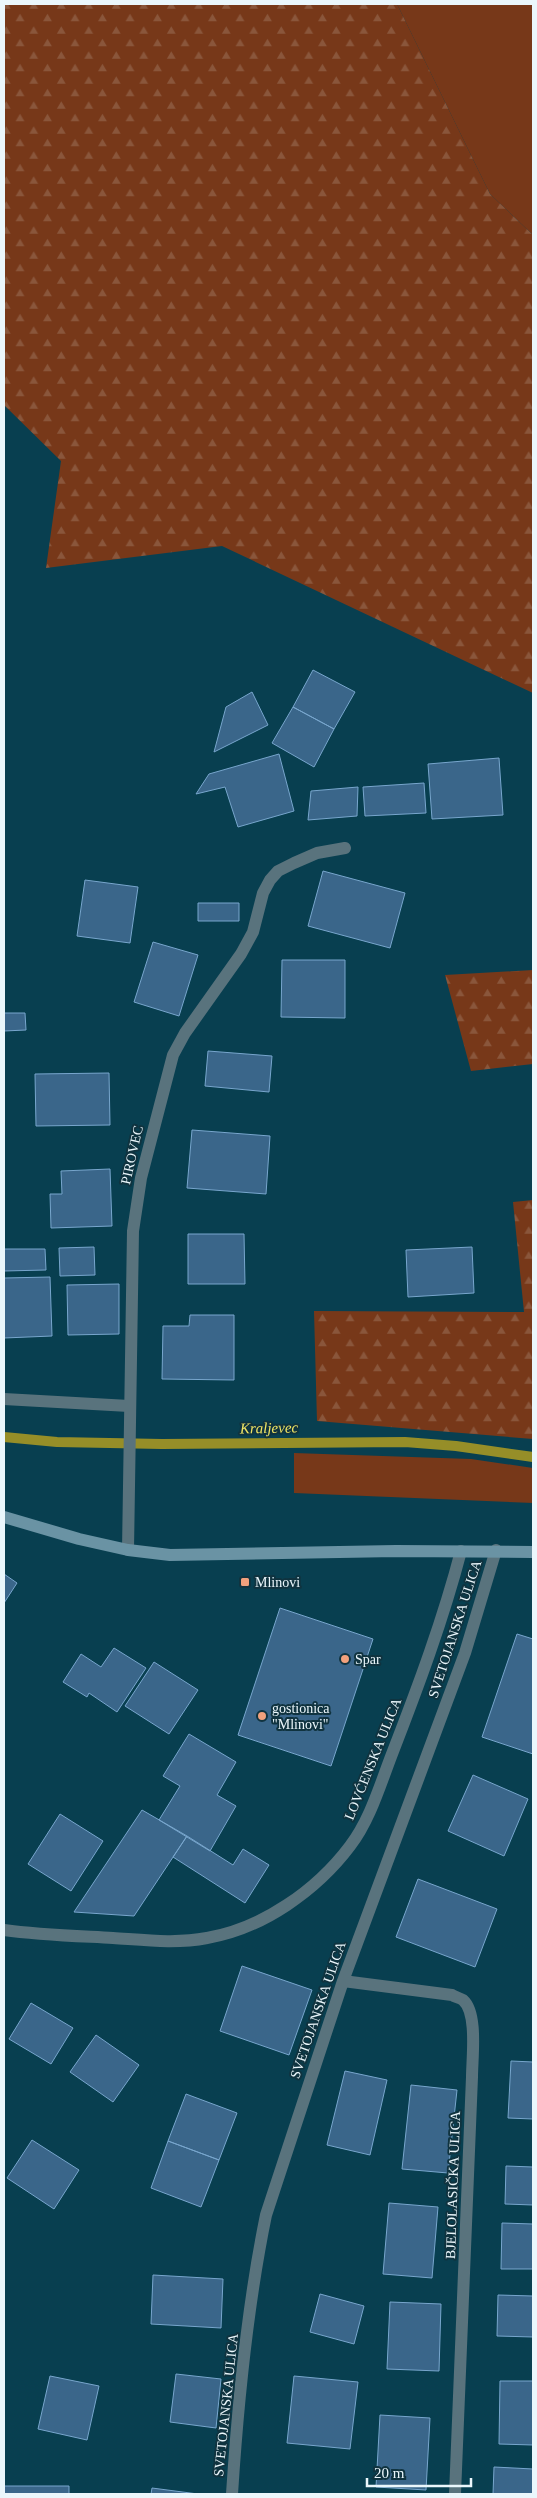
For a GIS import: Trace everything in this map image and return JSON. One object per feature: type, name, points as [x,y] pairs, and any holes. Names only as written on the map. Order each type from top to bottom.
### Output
[{"type":"main road","points":[[4,1517],[79,1539],[128,1550],[170,1555],[496,1550],[533,1552]]},
{"type":"street","name":"PIROVEC","points":[[128,1550],[131,1455],[132,1258],[136,1206],[173,1055],[185,1033],[224,980],[249,940],[263,893],[270,880],[278,871],[294,863],[317,854],[344,848]]},
{"type":"street","points":[[4,1399],[130,1406]]},
{"type":"street","name":"SVETOJANSKA ULICA","points":[[232,2494],[242,2378],[258,2253],[266,2216],[343,1981],[465,1653],[496,1550]]},
{"type":"street","name":"LOVĆENSKA ULICA","points":[[4,1930],[146,1940],[207,1938],[255,1922],[280,1909],[309,1889],[332,1868],[351,1846],[372,1805],[445,1610],[461,1551]]},
{"type":"street","name":"BJELOLASIČKA ULICA","points":[[343,1981],[452,1995],[462,2000],[469,2009],[472,2024],[472,2077],[455,2494]]},
{"type":"green space","points":[[4,4],[397,4],[490,194],[533,235],[533,693],[222,546],[46,568],[61,461],[4,405]]},
{"type":"green space","points":[[397,4],[533,4],[533,235],[490,194]]},
{"type":"green space","points":[[533,970],[533,1064],[471,1071],[445,975]]},
{"type":"green space","points":[[533,1200],[533,1439],[317,1421],[314,1311],[524,1312],[513,1202]]},
{"type":"green space","points":[[294,1453],[471,1459],[533,1468],[533,1503],[294,1493]]},
{"type":"building","points":[[313,670],[355,692],[334,729],[293,707]]},
{"type":"building","points":[[252,692],[268,725],[214,752],[226,707]]},
{"type":"building","points":[[293,707],[334,729],[314,767],[272,743]]},
{"type":"building","points":[[279,754],[294,811],[238,827],[225,787],[196,794],[209,774]]},
{"type":"building","points":[[499,758],[503,815],[432,819],[428,764]]},
{"type":"building","points":[[424,783],[426,813],[365,816],[363,787]]},
{"type":"building","points":[[358,787],[357,816],[308,820],[311,791]]},
{"type":"building","points":[[323,871],[405,893],[390,948],[308,926]]},
{"type":"building","points":[[85,880],[138,887],[130,943],[77,936]]},
{"type":"building","points":[[198,903],[239,903],[239,921],[198,921]]},
{"type":"building","points":[[153,942],[198,955],[179,1016],[134,1002]]},
{"type":"building","points":[[282,960],[345,960],[345,1018],[281,1017]]},
{"type":"building","points":[[4,1013],[25,1013],[26,1030],[4,1031]]},
{"type":"building","points":[[208,1051],[272,1056],[269,1092],[205,1086]]},
{"type":"building","points":[[109,1073],[110,1125],[36,1126],[35,1074]]},
{"type":"building","points":[[192,1130],[270,1136],[266,1194],[187,1188]]},
{"type":"building","points":[[110,1169],[112,1226],[51,1228],[50,1194],[62,1194],[61,1171]]},
{"type":"building","points":[[188,1234],[244,1234],[245,1284],[188,1284]]},
{"type":"building","points":[[94,1247],[95,1275],[60,1276],[59,1248]]},
{"type":"building","points":[[472,1247],[474,1293],[408,1297],[406,1250]]},
{"type":"building","points":[[4,1249],[45,1249],[46,1270],[4,1271]]},
{"type":"building","points":[[50,1277],[52,1336],[4,1338],[4,1278]]},
{"type":"building","points":[[119,1284],[119,1334],[68,1335],[67,1285]]},
{"type":"building","points":[[190,1315],[234,1315],[234,1380],[162,1379],[163,1326],[189,1326]]},
{"type":"building","points":[[4,1574],[17,1583],[4,1603]]},
{"type":"building","points":[[280,1608],[373,1639],[331,1766],[238,1735]]},
{"type":"building","points":[[517,1634],[533,1639],[533,1754],[482,1737]]},
{"type":"building","points":[[114,1648],[146,1668],[117,1712],[89,1693],[87,1697],[63,1682],[81,1654],[101,1667]]},
{"type":"building","points":[[154,1662],[198,1690],[169,1734],[125,1706]]},
{"type":"building","points":[[189,1734],[236,1762],[217,1795],[236,1806],[210,1851],[159,1820],[180,1786],[163,1776]]},
{"type":"building","points":[[473,1775],[528,1799],[504,1856],[448,1831]]},
{"type":"building","points":[[142,1810],[187,1836],[134,1916],[74,1912]]},
{"type":"building","points":[[60,1814],[103,1841],[71,1891],[28,1864]]},
{"type":"building","points":[[187,1836],[233,1865],[243,1849],[269,1865],[245,1903],[173,1857]]},
{"type":"building","points":[[418,1879],[497,1909],[475,1967],[396,1937]]},
{"type":"building","points":[[242,1966],[312,1990],[289,2055],[220,2031]]},
{"type":"building","points":[[31,2003],[73,2028],[51,2064],[9,2039]]},
{"type":"building","points":[[96,2035],[139,2065],[113,2102],[70,2072]]},
{"type":"building","points":[[511,2061],[533,2062],[533,2119],[508,2118]]},
{"type":"building","points":[[345,2071],[387,2080],[370,2155],[327,2145]]},
{"type":"building","points":[[411,2085],[457,2090],[448,2173],[402,2169]]},
{"type":"building","points":[[186,2094],[237,2113],[219,2160],[168,2141]]},
{"type":"building","points":[[32,2140],[79,2170],[54,2209],[7,2178]]},
{"type":"building","points":[[168,2141],[219,2160],[201,2207],[151,2188]]},
{"type":"building","points":[[506,2166],[533,2167],[533,2205],[505,2204]]},
{"type":"building","points":[[389,2203],[438,2207],[432,2278],[383,2274]]},
{"type":"building","points":[[502,2223],[533,2224],[533,2269],[501,2269]]},
{"type":"building","points":[[153,2275],[223,2279],[221,2328],[151,2324]]},
{"type":"building","points":[[320,2294],[364,2306],[354,2344],[310,2332]]},
{"type":"building","points":[[498,2295],[533,2296],[533,2337],[497,2336]]},
{"type":"building","points":[[390,2302],[441,2304],[439,2371],[387,2369]]},
{"type":"building","points":[[176,2374],[221,2379],[216,2428],[170,2422]]},
{"type":"building","points":[[50,2376],[99,2386],[87,2440],[38,2429]]},
{"type":"building","points":[[294,2376],[358,2382],[350,2449],[287,2443]]},
{"type":"building","points":[[500,2381],[533,2381],[533,2445],[499,2444]]},
{"type":"building","points":[[380,2415],[430,2418],[426,2490],[376,2487]]},
{"type":"building","points":[[494,2467],[533,2469],[533,2494],[493,2494]]},
{"type":"building","points":[[4,2486],[69,2486],[69,2494],[4,2494]]},
{"type":"building","points":[[152,2488],[198,2494],[151,2494]]},
{"type":"waterway","name":"Kraljevec","points":[[4,1437],[57,1442],[162,1444],[405,1442],[456,1446],[533,1457]]},
{"type":"place","name":"Mlinovi","points":[[245,1582]]},
{"type":"place","name":"Spar","points":[[345,1659]]},
{"type":"place","name":"gostionica \"Mlinovi\"","points":[[262,1716]]}]
